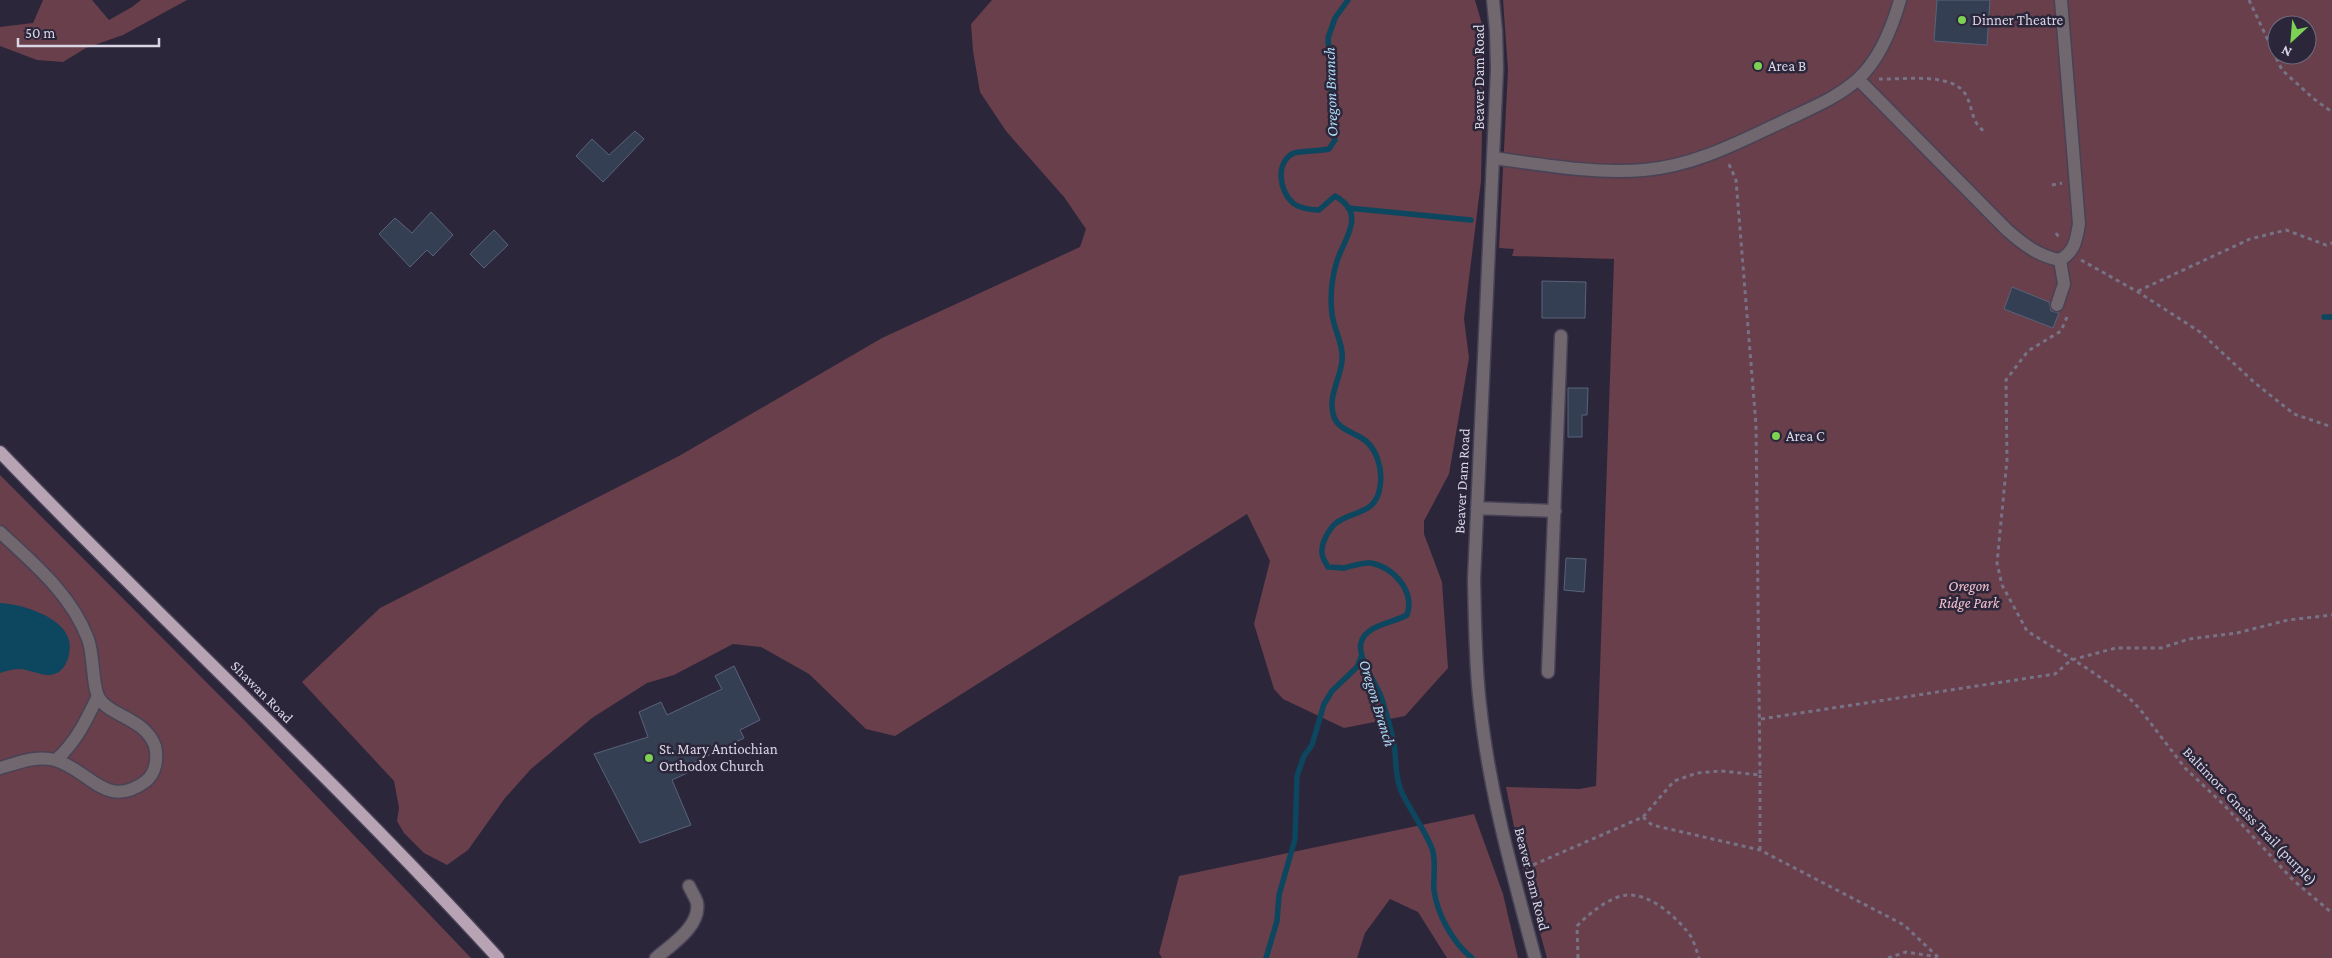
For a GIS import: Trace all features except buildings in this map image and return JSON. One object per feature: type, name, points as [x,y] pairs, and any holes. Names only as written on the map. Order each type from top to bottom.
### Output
[{"type":"main road","name":"Shawan Road","points":[[0,452],[113,569],[369,820],[498,958]]},
{"type":"street","name":"Beaver Dam Road","points":[[1492,0],[1496,31],[1497,69],[1476,508],[1475,642],[1480,706],[1490,772],[1535,958]]},
{"type":"street","points":[[1494,158],[1562,168],[1606,171],[1645,170],[1680,164],[1721,151],[1834,97],[1858,79],[1871,65],[1892,26],[1900,0]]},
{"type":"street","points":[[2058,301],[2064,284],[2064,257],[2075,246],[2079,224],[2061,0]]},
{"type":"street","points":[[1858,79],[2006,230],[2026,246],[2045,257],[2064,257]]},
{"type":"street","points":[[1548,672],[1561,336]]},
{"type":"street","points":[[1476,508],[1554,511]]},
{"type":"street","points":[[0,532],[56,584],[75,613],[90,646],[98,696],[104,704],[126,716],[141,728],[154,746],[156,764],[150,778],[136,789],[109,791],[56,760],[39,759],[0,768]]},
{"type":"street","points":[[56,760],[71,746],[84,726],[98,696]]},
{"type":"street","points":[[656,958],[686,931],[695,918],[697,903],[689,886]]},
{"type":"path","points":[[2248,0],[2282,70],[2314,99],[2332,112]]},
{"type":"path","points":[[1858,79],[1948,81],[1959,86],[1966,96],[1976,126],[1984,131]]},
{"type":"path","points":[[1721,151],[1736,180],[1756,424],[1761,719],[1760,850]]},
{"type":"path","points":[[2138,292],[2250,238],[2286,230],[2326,245],[2332,243]]},
{"type":"path","points":[[2064,257],[2138,292],[2200,332],[2255,384],[2294,414],[2332,427]]},
{"type":"path","name":"Baltimore Gneiss Trail (purple)","points":[[2058,301],[2068,302],[2067,318],[2061,331],[2028,351],[2006,380],[2007,460],[1997,563],[2002,585],[2027,631],[2128,697],[2139,708],[2185,768],[2224,806],[2293,880],[2332,913]]},
{"type":"path","points":[[1761,719],[2055,674],[2071,660],[2116,648],[2161,648],[2190,639],[2237,632],[2288,620],[2332,615]]},
{"type":"path","points":[[1513,873],[1643,817],[1674,781],[1697,773],[1721,771],[1760,775]]},
{"type":"path","points":[[1643,817],[1652,824],[1760,850],[1904,925],[1939,958]]},
{"type":"path","points":[[1578,958],[1577,926],[1595,909],[1619,896],[1645,897],[1662,908],[1687,931],[1699,958]]},
{"type":"path","points":[[1888,958],[1906,952],[1939,958]]},
{"type":"green space","points":[[43,0],[92,0],[109,20],[141,0],[187,0],[123,35],[86,48],[63,62],[37,60],[0,46],[0,27],[33,23]]},
{"type":"green space","points":[[992,0],[1475,0],[1484,31],[1481,181],[1464,319],[1469,358],[1449,474],[1424,521],[1424,534],[1442,582],[1448,668],[1405,716],[1344,728],[1283,699],[1274,689],[1254,624],[1270,561],[1247,514],[895,736],[866,729],[809,674],[761,647],[733,644],[674,675],[647,683],[592,718],[531,769],[505,798],[468,850],[447,865],[424,853],[404,833],[397,821],[399,808],[394,781],[302,682],[380,608],[679,456],[882,338],[1080,247],[1086,229],[1064,197],[1006,131],[980,92],[973,51],[971,24]]},
{"type":"green space","name":"Oregon Ridge Park","points":[[1503,0],[2332,0],[2332,958],[1547,958],[1523,871],[1506,787],[1579,789],[1596,786],[1614,259],[1512,256],[1514,249],[1499,248],[1508,70]]},
{"type":"green space","points":[[0,475],[245,721],[471,958],[0,958]]},
{"type":"green space","points":[[1474,814],[1503,894],[1518,958],[1447,958],[1418,912],[1390,899],[1365,933],[1357,958],[1162,958],[1159,953],[1179,876]]},
{"type":"water","points":[[0,603],[23,607],[47,616],[66,632],[70,642],[69,654],[66,663],[60,671],[50,675],[24,669],[0,673]]},
{"type":"waterway","name":"Oregon Branch","points":[[1348,0],[1335,18],[1328,38],[1335,140],[1329,149],[1294,153],[1288,157],[1284,163],[1281,177],[1288,198],[1298,206],[1319,210],[1335,196],[1345,203],[1350,210],[1351,226],[1337,261],[1332,287],[1332,314],[1342,355],[1341,368],[1333,396],[1332,410],[1338,424],[1371,446],[1378,459],[1381,473],[1378,496],[1374,503],[1363,511],[1336,523],[1328,532],[1324,541],[1322,555],[1328,567],[1344,568],[1368,563],[1380,566],[1388,570],[1401,582],[1408,598],[1407,615],[1374,628],[1364,637],[1361,643],[1362,656],[1382,699],[1394,745],[1400,788],[1427,837],[1433,852],[1434,890],[1442,918],[1452,936],[1472,958]]},
{"type":"waterway","points":[[1348,208],[1471,220]]},
{"type":"waterway","points":[[2324,317],[2332,317]]},
{"type":"waterway","points":[[1266,958],[1277,921],[1279,895],[1295,839],[1297,776],[1304,756],[1312,745],[1324,704],[1332,691],[1357,667],[1362,655]]},
{"type":"place","name":"Dinner Theatre","points":[[1962,20]]},
{"type":"place","name":"Area B","points":[[1758,66]]},
{"type":"place","name":"Area C","points":[[1776,436]]},
{"type":"place","name":"St. Mary Antiochian Orthodox Church","points":[[649,758]]}]
